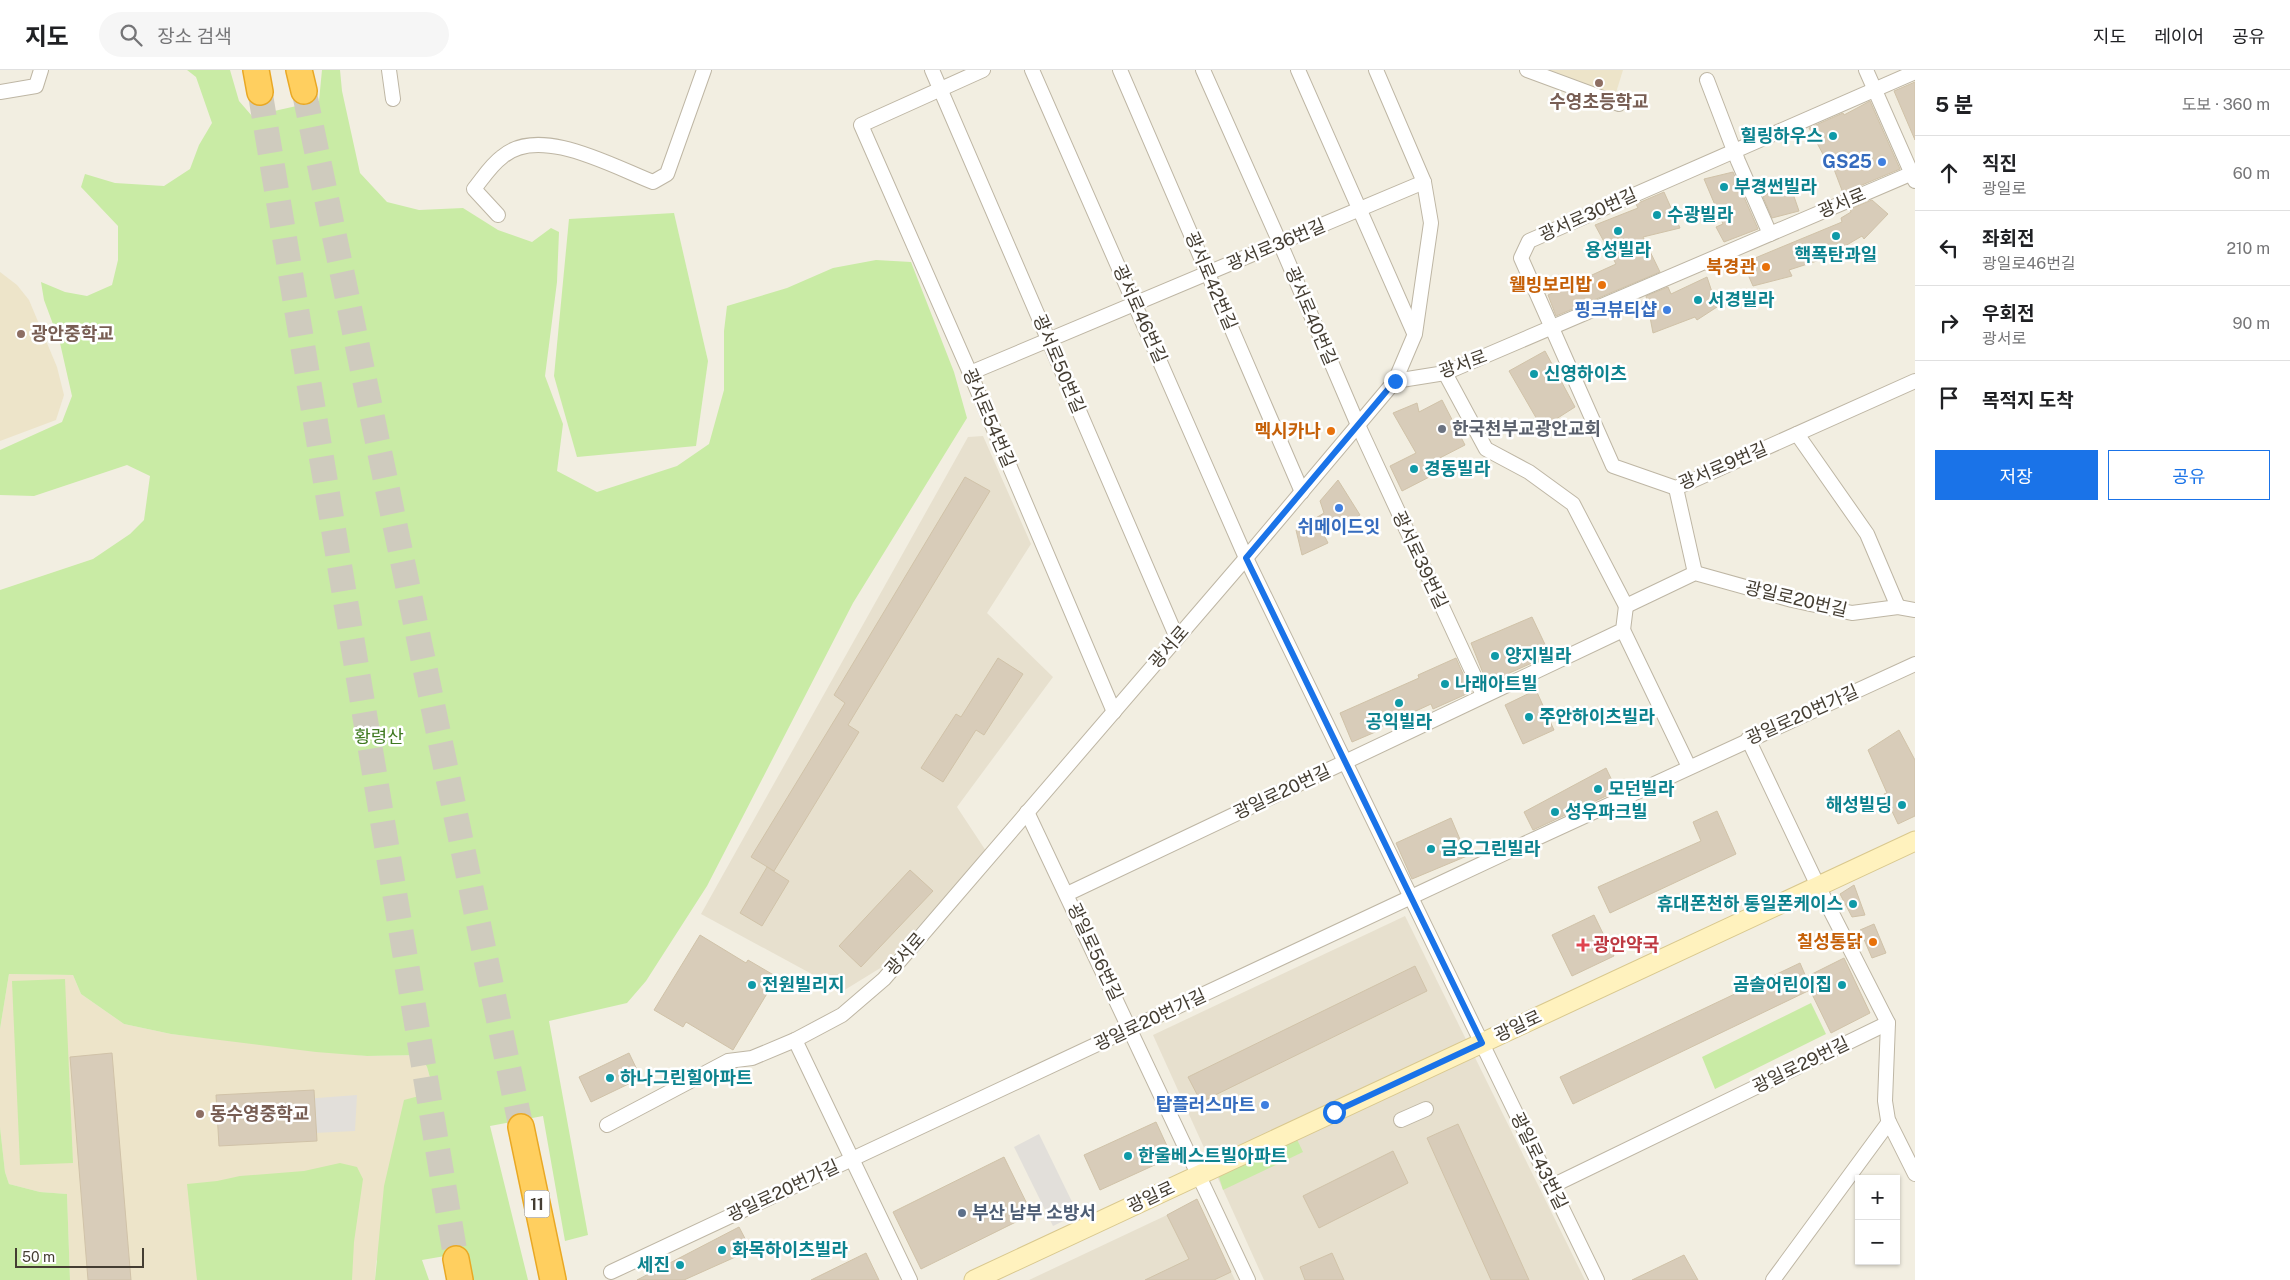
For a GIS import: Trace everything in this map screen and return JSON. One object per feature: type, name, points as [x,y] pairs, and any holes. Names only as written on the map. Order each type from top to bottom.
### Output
[{"type":"highway","name":"11","points":[[521,1127],[553,1280]]},
{"type":"street","points":[[0,92],[36,86],[41,70]]},
{"type":"street","points":[[389,70],[393,99]]},
{"type":"street","points":[[498,215],[474,189],[502,156],[527,144],[558,145],[653,182],[667,174],[704,70]]},
{"type":"street","name":"광서로50번길","points":[[932,70],[1177,638]]},
{"type":"street","points":[[939,90],[984,70]]},
{"type":"street","name":"광서로46번길","points":[[1032,70],[1246,558],[1345,762]]},
{"type":"street","name":"광서로42번길","points":[[1120,70],[1302,492]]},
{"type":"street","name":"광서로40번길","points":[[1203,70],[1280,242],[1358,425]]},
{"type":"street","points":[[1298,70],[1415,334]]},
{"type":"street","points":[[1376,70],[1424,182],[1431,223],[1415,334],[1395,381]]},
{"type":"street","points":[[1527,70],[1619,104]]},
{"type":"street","points":[[1866,70],[1914,175]]},
{"type":"street","name":"광서로30번길","points":[[1550,328],[1521,258],[1529,241],[1915,72]]},
{"type":"street","points":[[1707,80],[1770,234]]},
{"type":"street","name":"광서로54번길","points":[[939,90],[860,125],[970,373],[1114,712]]},
{"type":"street","name":"광서로","points":[[607,1125],[728,1061],[752,1058],[796,1040],[842,1015],[884,978],[1246,558],[1395,381],[1445,373],[1770,234],[1914,175]]},
{"type":"street","name":"광서로36번길","points":[[970,373],[1424,182]]},
{"type":"street","name":"광서로9번길","points":[[1550,328],[1613,466],[1676,488],[1915,381]]},
{"type":"street","points":[[1445,373],[1486,449],[1529,472],[1573,504],[1626,606],[1623,630],[1689,767]]},
{"type":"street","name":"광서로39번길","points":[[1358,425],[1484,696]]},
{"type":"street","points":[[1796,434],[1867,534],[1898,607]]},
{"type":"street","points":[[1626,606],[1694,573],[1676,488]]},
{"type":"street","name":"광일로20번길","points":[[1694,573],[1792,600],[1852,613],[1898,607],[1915,610]]},
{"type":"street","name":"광일로20번길","points":[[1067,894],[1623,630]]},
{"type":"street","name":"광일로20번가길","points":[[611,1272],[1689,767],[1915,664]]},
{"type":"street","points":[[1748,740],[1818,886],[1888,1023],[1885,1101],[1889,1122],[1915,1174]]},
{"type":"street","name":"광일로43번길","points":[[1345,762],[1597,1280]]},
{"type":"street","name":"광일로56번길","points":[[1027,812],[1248,1280]]},
{"type":"street","name":"광일로","points":[[974,1280],[1915,841]]},
{"type":"street","name":"광일로29번길","points":[[1552,1186],[1888,1023]]},
{"type":"street","points":[[796,1040],[910,1280]]},
{"type":"street","points":[[1401,1120],[1426,1109]]},
{"type":"street","points":[[1773,1280],[1889,1122]]},
{"type":"shaded area","name":"수영초등학교","points":[[1542,70],[1623,70],[1615,96]]},
{"type":"shaded area","name":"광안중학교","points":[[0,272],[17,285],[29,300],[57,367],[64,395],[56,420],[0,441]]},
{"type":"shaded area","points":[[983,436],[1031,544],[987,613],[1053,677],[957,807],[986,851],[882,967],[843,991],[701,914],[968,437]]},
{"type":"shaded area","points":[[1405,916],[1585,1280],[1264,1280],[1153,1035]]},
{"type":"shaded area","name":"동수영중학교","points":[[9,974],[73,975],[81,994],[124,1024],[171,1034],[367,1056],[420,1055],[427,1067],[434,1092],[376,1262],[375,1280],[70,1280],[67,1194],[40,1192],[9,1184],[5,1172],[0,1127],[0,1029]]},
{"type":"shaded area","points":[[357,1095],[355,1131],[235,1137],[237,1104]]},
{"type":"shaded area","points":[[1039,1134],[1078,1214],[1053,1226],[1014,1147]]},
{"type":"shaded area","points":[[1197,1199],[1235,1280],[1029,1280],[1167,1215]]},
{"type":"green space","name":"황령산","points":[[187,70],[230,70],[239,101],[252,116],[319,101],[322,70],[340,70],[342,91],[360,173],[387,202],[419,210],[463,208],[498,230],[532,242],[551,228],[559,232],[557,282],[545,376],[563,424],[557,471],[597,492],[677,466],[709,444],[724,390],[724,331],[727,306],[787,288],[833,268],[876,260],[911,262],[954,372],[967,418],[853,603],[707,886],[646,981],[627,1003],[549,1021],[588,1235],[565,1241],[543,1116],[490,1126],[528,1280],[473,1280],[468,1252],[422,1260],[429,1280],[375,1280],[384,1186],[404,1100],[434,1092],[427,1067],[420,1055],[367,1056],[316,1052],[171,1034],[124,1024],[81,994],[73,975],[9,974],[0,1029],[0,590],[93,559],[130,534],[144,520],[150,476],[127,465],[34,496],[0,495],[0,450],[62,422],[72,396],[60,343],[44,300],[41,282],[65,292],[87,296],[112,285],[118,260],[118,226],[81,187],[85,174],[115,183],[164,186],[190,169],[199,145],[212,123],[196,77]]},
{"type":"green space","points":[[674,213],[708,361],[696,446],[577,457],[554,376],[569,219]]},
{"type":"green space","points":[[65,979],[73,1163],[20,1165],[12,981]]},
{"type":"green space","points":[[1811,1003],[1826,1034],[1715,1089],[1702,1057]]},
{"type":"green space","points":[[0,1127],[5,1172],[9,1184],[40,1192],[67,1194],[70,1280],[0,1280]]},
{"type":"green space","points":[[1293,1131],[1303,1152],[1223,1190],[1216,1167]]},
{"type":"green space","points":[[340,1163],[357,1167],[363,1179],[354,1242],[352,1280],[197,1280],[187,1184],[217,1181],[240,1176],[304,1171]]},
{"type":"building","points":[[1915,82],[1915,140],[1894,91]]},
{"type":"building","points":[[1870,101],[1900,169],[1843,193],[1829,156],[1825,158],[1809,128],[1843,113],[1844,115]]},
{"type":"building","points":[[1733,172],[1758,229],[1724,242],[1716,227],[1723,224],[1704,179]]},
{"type":"building","points":[[1788,179],[1799,211],[1772,218],[1763,197]]},
{"type":"building","points":[[1664,192],[1680,228],[1643,237],[1660,272],[1556,316],[1548,295],[1616,264],[1595,225],[1638,208],[1636,204]]},
{"type":"building","points":[[1872,200],[1888,214],[1864,239],[1862,236],[1823,259],[1789,270],[1792,276],[1753,286],[1743,263],[1842,222],[1841,218],[1851,212],[1850,209]]},
{"type":"building","points":[[1707,277],[1717,307],[1697,320],[1695,317],[1653,333],[1646,296],[1668,287],[1671,294]]},
{"type":"building","points":[[1545,351],[1575,407],[1542,428],[1509,371]]},
{"type":"building","points":[[1442,400],[1465,445],[1434,461],[1439,472],[1402,491],[1390,466],[1416,453],[1393,413],[1417,403],[1419,412]]},
{"type":"building","points":[[965,477],[990,491],[848,725],[859,732],[774,871],[751,857],[845,703],[834,695]]},
{"type":"building","points":[[1338,480],[1360,515],[1324,535],[1328,543],[1302,555],[1296,530],[1324,513],[1320,501]]},
{"type":"building","points":[[1532,617],[1550,655],[1487,683],[1471,643]]},
{"type":"building","points":[[998,658],[1023,674],[984,735],[976,730],[943,782],[921,768],[956,714],[961,717]]},
{"type":"building","points":[[1456,658],[1471,692],[1433,709],[1431,704],[1352,742],[1340,713],[1419,678],[1418,675]]},
{"type":"building","name":"주안하이츠빌라","points":[[1536,690],[1554,730],[1523,744],[1505,705]]},
{"type":"building","points":[[1899,730],[1915,760],[1915,816],[1898,824],[1884,794],[1887,793],[1868,750]]},
{"type":"building","points":[[1606,768],[1617,791],[1533,830],[1524,812]]},
{"type":"building","points":[[1717,811],[1736,854],[1610,913],[1598,887],[1701,841],[1693,822]]},
{"type":"building","name":"금오그린빌라","points":[[1451,818],[1467,856],[1412,879],[1396,843]]},
{"type":"building","points":[[767,867],[789,881],[762,926],[740,913]]},
{"type":"building","points":[[910,870],[933,891],[861,967],[839,946]]},
{"type":"building","name":"휴대폰천하 통일폰케이스","points":[[1854,885],[1865,915],[1852,917],[1840,894]]},
{"type":"building","name":"광안약국","points":[[1594,915],[1614,956],[1572,976],[1552,935]]},
{"type":"building","name":"칠성통닭","points":[[1874,924],[1886,953],[1872,958],[1860,930]]},
{"type":"building","points":[[700,935],[746,963],[748,960],[777,977],[733,1050],[686,1022],[683,1027],[654,1010]]},
{"type":"building","points":[[1844,958],[1870,1013],[1831,1033],[1810,990],[1573,1104],[1560,1077],[1800,963],[1806,977]]},
{"type":"building","points":[[1415,966],[1427,991],[1201,1102],[1188,1077]]},
{"type":"building","points":[[112,1053],[131,1280],[88,1280],[70,1057]]},
{"type":"building","name":"하나그린힐아파트","points":[[629,1053],[641,1078],[591,1102],[579,1077]]},
{"type":"building","points":[[314,1090],[317,1141],[219,1146],[216,1095]]},
{"type":"building","name":"한울베스트빌아파트","points":[[1156,1122],[1172,1157],[1100,1190],[1084,1155]]},
{"type":"building","points":[[1458,1124],[1529,1280],[1491,1280],[1427,1138]]},
{"type":"building","points":[[1393,1151],[1408,1183],[1319,1228],[1303,1196]]},
{"type":"building","name":"부산 남부 소방서","points":[[1004,1157],[1032,1214],[921,1269],[893,1212]]},
{"type":"building","points":[[1197,1199],[1231,1272],[1214,1280],[1145,1280],[1189,1259],[1167,1215]]},
{"type":"building","points":[[739,1227],[751,1250],[684,1280],[637,1280]]},
{"type":"building","points":[[866,1253],[879,1280],[811,1280]]},
{"type":"building","points":[[1332,1253],[1344,1280],[1305,1280],[1300,1267]]},
{"type":"building","points":[[1684,1255],[1698,1280],[1632,1280]]},
{"type":"tunnel","points":[[304,91],[521,1127]]},
{"type":"tunnel","points":[[260,92],[456,1259]]},
{"type":"place","name":"수영초등학교","points":[[1599,83]]},
{"type":"place","name":"힐링하우스","points":[[1833,136]]},
{"type":"place","name":"GS25","points":[[1882,162]]},
{"type":"place","name":"부경썬빌라","points":[[1724,187]]},
{"type":"place","name":"수광빌라","points":[[1657,215]]},
{"type":"place","name":"용성빌라","points":[[1618,231]]},
{"type":"place","name":"핵폭탄과일","points":[[1836,236]]},
{"type":"place","name":"북경관","points":[[1766,267]]},
{"type":"place","name":"웰빙보리밥","points":[[1602,285]]},
{"type":"place","name":"서경빌라","points":[[1698,300]]},
{"type":"place","name":"핑크뷰티샵","points":[[1667,310]]},
{"type":"place","name":"광안중학교","points":[[21,334]]},
{"type":"place","name":"신영하이츠","points":[[1534,374]]},
{"type":"place","name":"한국천부교광안교회","points":[[1442,429]]},
{"type":"place","name":"멕시카나","points":[[1331,431]]},
{"type":"place","name":"경동빌라","points":[[1414,469]]},
{"type":"place","name":"쉬메이드잇","points":[[1339,508]]},
{"type":"place","name":"양지빌라","points":[[1495,656]]},
{"type":"place","name":"나래아트빌","points":[[1445,684]]},
{"type":"place","name":"공익빌라","points":[[1399,703]]},
{"type":"place","name":"주안하이츠빌라","points":[[1529,717]]},
{"type":"place","name":"모던빌라","points":[[1598,789]]},
{"type":"place","name":"해성빌딩","points":[[1902,805]]},
{"type":"place","name":"성우파크빌","points":[[1555,812]]},
{"type":"place","name":"금오그린빌라","points":[[1431,849]]},
{"type":"place","name":"휴대폰천하 통일폰케이스","points":[[1853,904]]},
{"type":"place","name":"칠성통닭","points":[[1873,942]]},
{"type":"place","name":"광안약국","points":[[1583,945]]},
{"type":"place","name":"전원빌리지","points":[[752,985]]},
{"type":"place","name":"곰솔어린이집","points":[[1842,985]]},
{"type":"place","name":"하나그린힐아파트","points":[[610,1078]]},
{"type":"place","name":"탑플러스마트","points":[[1265,1105]]},
{"type":"place","name":"동수영중학교","points":[[200,1114]]},
{"type":"place","name":"한울베스트빌아파트","points":[[1128,1156]]},
{"type":"place","name":"부산 남부 소방서","points":[[962,1213]]},
{"type":"place","name":"화목하이츠빌라","points":[[722,1250]]},
{"type":"place","name":"세진","points":[[680,1265]]},
{"type":"route","points":[[1334,1112],[1482,1043],[1246,558],[1395,381]]}]
